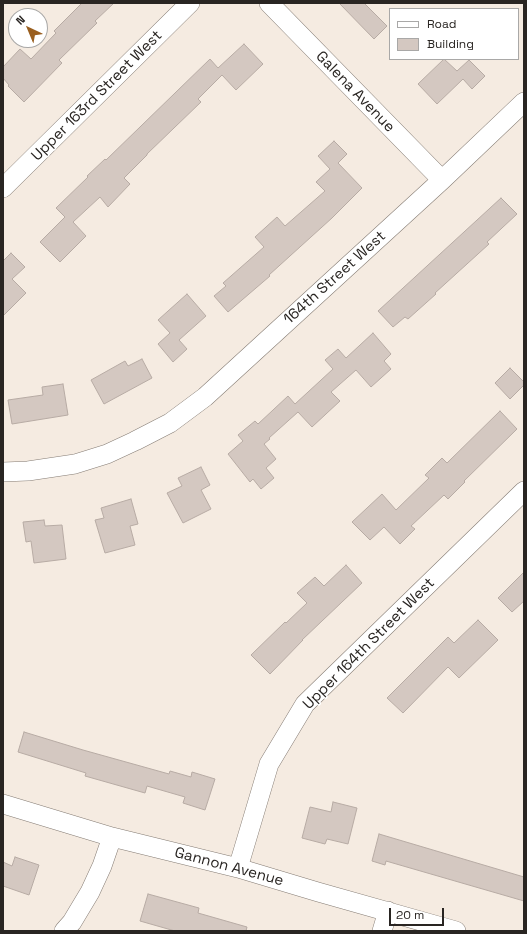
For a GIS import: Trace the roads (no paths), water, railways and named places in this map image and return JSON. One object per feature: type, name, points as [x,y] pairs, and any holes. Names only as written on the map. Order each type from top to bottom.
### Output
[{"type":"street","name":"Upper 163rd Street West","points":[[3,188],[190,3]]},
{"type":"street","name":"Galena Avenue","points":[[269,3],[442,180]]},
{"type":"street","name":"164th Street West","points":[[3,472],[28,471],[75,464],[107,454],[170,423],[205,397],[442,180],[524,102]]},
{"type":"street","name":"Upper 164th Street West","points":[[238,868],[269,764],[305,704],[524,491]]},
{"type":"street","name":"Gannon Avenue","points":[[3,804],[112,837],[238,868],[456,931]]},
{"type":"street","points":[[64,931],[72,922],[90,892],[102,866],[112,837]]},
{"type":"street","points":[[382,931],[388,911]]}]
